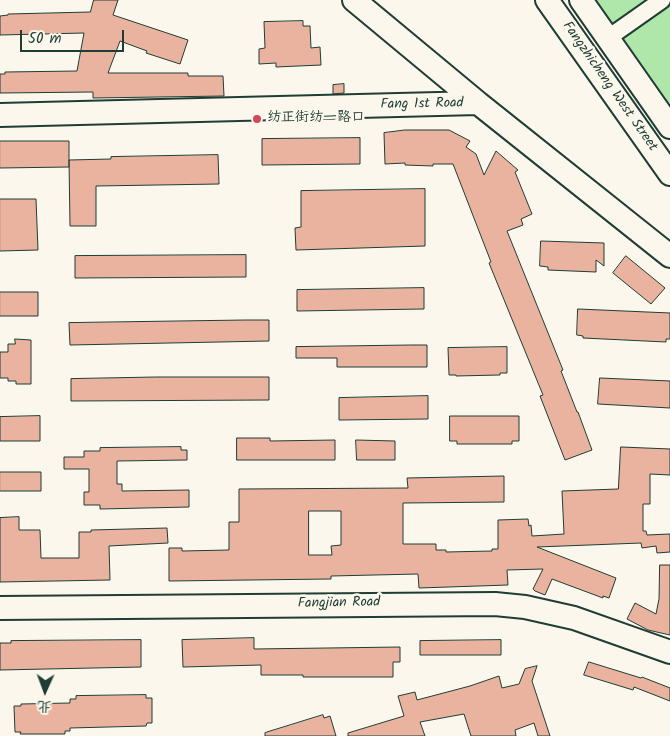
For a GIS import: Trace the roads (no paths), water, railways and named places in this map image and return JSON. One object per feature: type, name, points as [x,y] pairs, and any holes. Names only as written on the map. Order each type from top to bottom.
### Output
[{"type":"street","points":[[354,0],[478,104]]},
{"type":"street","name":"Fangzhicheng West Street","points":[[547,0],[670,174]]},
{"type":"street","name":"Fangzhicheng West Street","points":[[581,0],[670,127]]},
{"type":"street","points":[[608,38],[662,0]]},
{"type":"street","name":"Fang 1st Road","points":[[0,115],[478,104],[670,256]]},
{"type":"street","name":"Fangjian Road","points":[[0,608],[495,604],[525,607],[574,618],[670,652]]},
{"type":"place","name":"纺正街纺一路口","points":[[257,119]]}]
